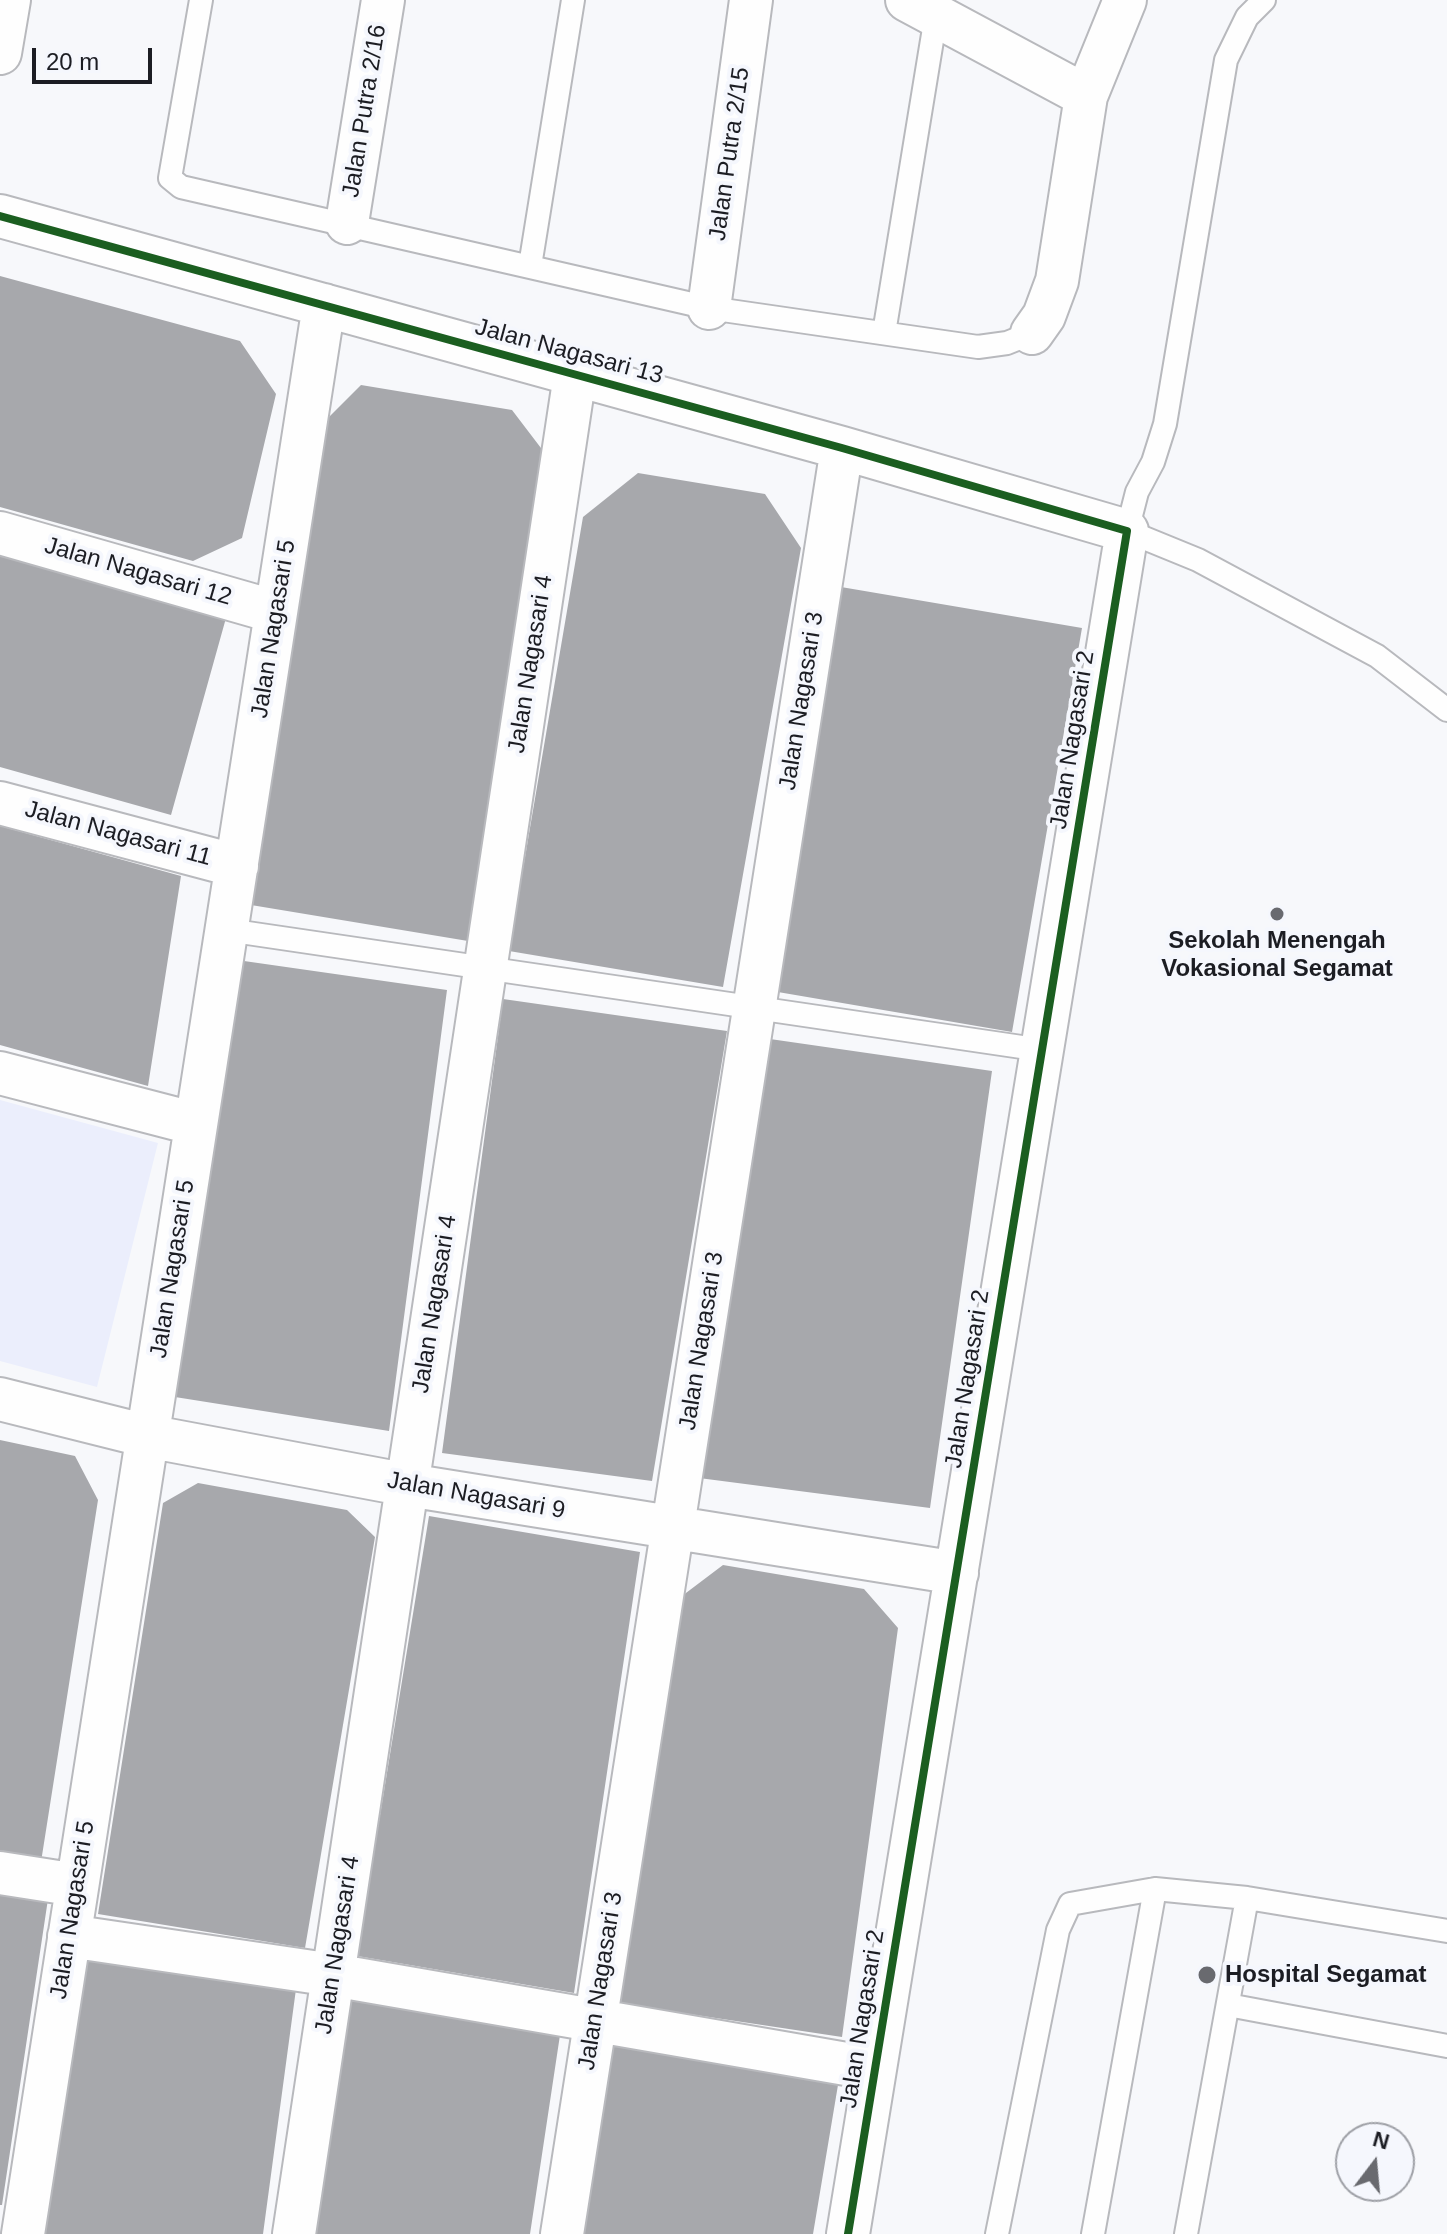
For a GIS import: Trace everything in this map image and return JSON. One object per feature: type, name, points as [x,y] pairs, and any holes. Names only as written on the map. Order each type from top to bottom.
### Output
[{"type":"street","points":[[0,53],[9,0]]},
{"type":"street","name":"Jalan Putra 2/16","points":[[347,223],[383,0]]},
{"type":"street","name":"Jalan Putra 2/15","points":[[709,308],[751,0]]},
{"type":"street","points":[[1032,333],[1044,316],[1057,281],[1086,96],[1125,0]]},
{"type":"street","points":[[921,8],[1086,96]]},
{"type":"street","name":"Jalan Nagasari 13","points":[[0,216],[842,448],[1127,531]]},
{"type":"street","name":"Jalan Nagasari 5","points":[[23,2234],[324,305]]},
{"type":"street","name":"Jalan Nagasari 4","points":[[294,2234],[575,375]]},
{"type":"street","name":"Jalan Nagasari 3","points":[[562,2234],[842,448]]},
{"type":"street","name":"Jalan Nagasari 2","points":[[848,2234],[1127,531]]},
{"type":"street","name":"Jalan Nagasari 12","points":[[0,533],[276,612]]},
{"type":"street","name":"Jalan Nagasari 11","points":[[0,803],[237,866]]},
{"type":"street","points":[[0,1073],[196,1124]]},
{"type":"street","name":"Jalan Nagasari 9","points":[[0,1399],[147,1436],[408,1485],[672,1530],[957,1573]]},
{"type":"street","points":[[0,1873],[77,1885]]},
{"type":"street","points":[[69,1936],[595,2018],[875,2069]]},
{"type":"lane","points":[[201,0],[170,178],[173,183],[709,308],[978,347],[1007,343],[1032,333]]},
{"type":"lane","points":[[530,266],[573,0]]},
{"type":"lane","points":[[1264,0],[1247,17],[1226,60],[1165,424],[1153,462],[1137,492],[1127,531],[1198,560],[1377,656],[1447,710]]},
{"type":"lane","points":[[884,333],[921,8]]},
{"type":"lane","points":[[227,930],[1042,1050]]},
{"type":"lane","points":[[1093,2234],[1155,1889]]},
{"type":"lane","points":[[997,2234],[1058,1930],[1070,1904],[1155,1889],[1247,1898],[1447,1931]]},
{"type":"lane","points":[[1186,2234],[1247,1898]]},
{"type":"lane","points":[[1228,2005],[1447,2046]]},
{"type":"shaded area","points":[[0,1100],[158,1143],[97,1387],[0,1361]]},
{"type":"building","points":[[0,276],[240,341],[276,394],[242,538],[193,561],[0,507]]},
{"type":"building","points":[[361,385],[512,410],[544,452],[468,941],[251,905],[329,417]]},
{"type":"building","points":[[638,473],[765,494],[801,548],[723,987],[509,951],[583,517]]},
{"type":"building","points":[[0,555],[226,618],[171,815],[0,767]]},
{"type":"building","points":[[841,587],[1082,628],[1012,1032],[772,991]]},
{"type":"building","points":[[0,826],[181,876],[148,1086],[0,1045]]},
{"type":"building","points":[[237,960],[447,990],[389,1431],[175,1397]]},
{"type":"building","points":[[503,999],[727,1031],[652,1481],[442,1453]]},
{"type":"building","points":[[770,1039],[992,1071],[930,1508],[699,1478]]},
{"type":"building","points":[[0,1440],[75,1456],[98,1500],[41,1862],[0,1855]]},
{"type":"building","points":[[198,1483],[347,1510],[375,1537],[305,1948],[98,1914],[163,1503]]},
{"type":"building","points":[[429,1516],[640,1552],[574,1993],[357,1956]]},
{"type":"building","points":[[723,1565],[864,1589],[898,1628],[842,2037],[616,2003],[678,1599]]},
{"type":"building","points":[[0,1891],[48,1899],[2,2205],[0,2205]]},
{"type":"building","points":[[66,1957],[296,1989],[263,2234],[35,2234]]},
{"type":"building","points":[[348,2000],[560,2035],[530,2234],[315,2234]]},
{"type":"building","points":[[614,2046],[838,2085],[813,2234],[582,2234]]},
{"type":"cycle path","points":[[0,216],[842,448],[1127,531],[848,2234]]},
{"type":"place","name":"Sekolah Menengah Vokasional Segamat","points":[[1277,914]]},
{"type":"place","name":"Hospital Segamat","points":[[1207,1975]]}]
